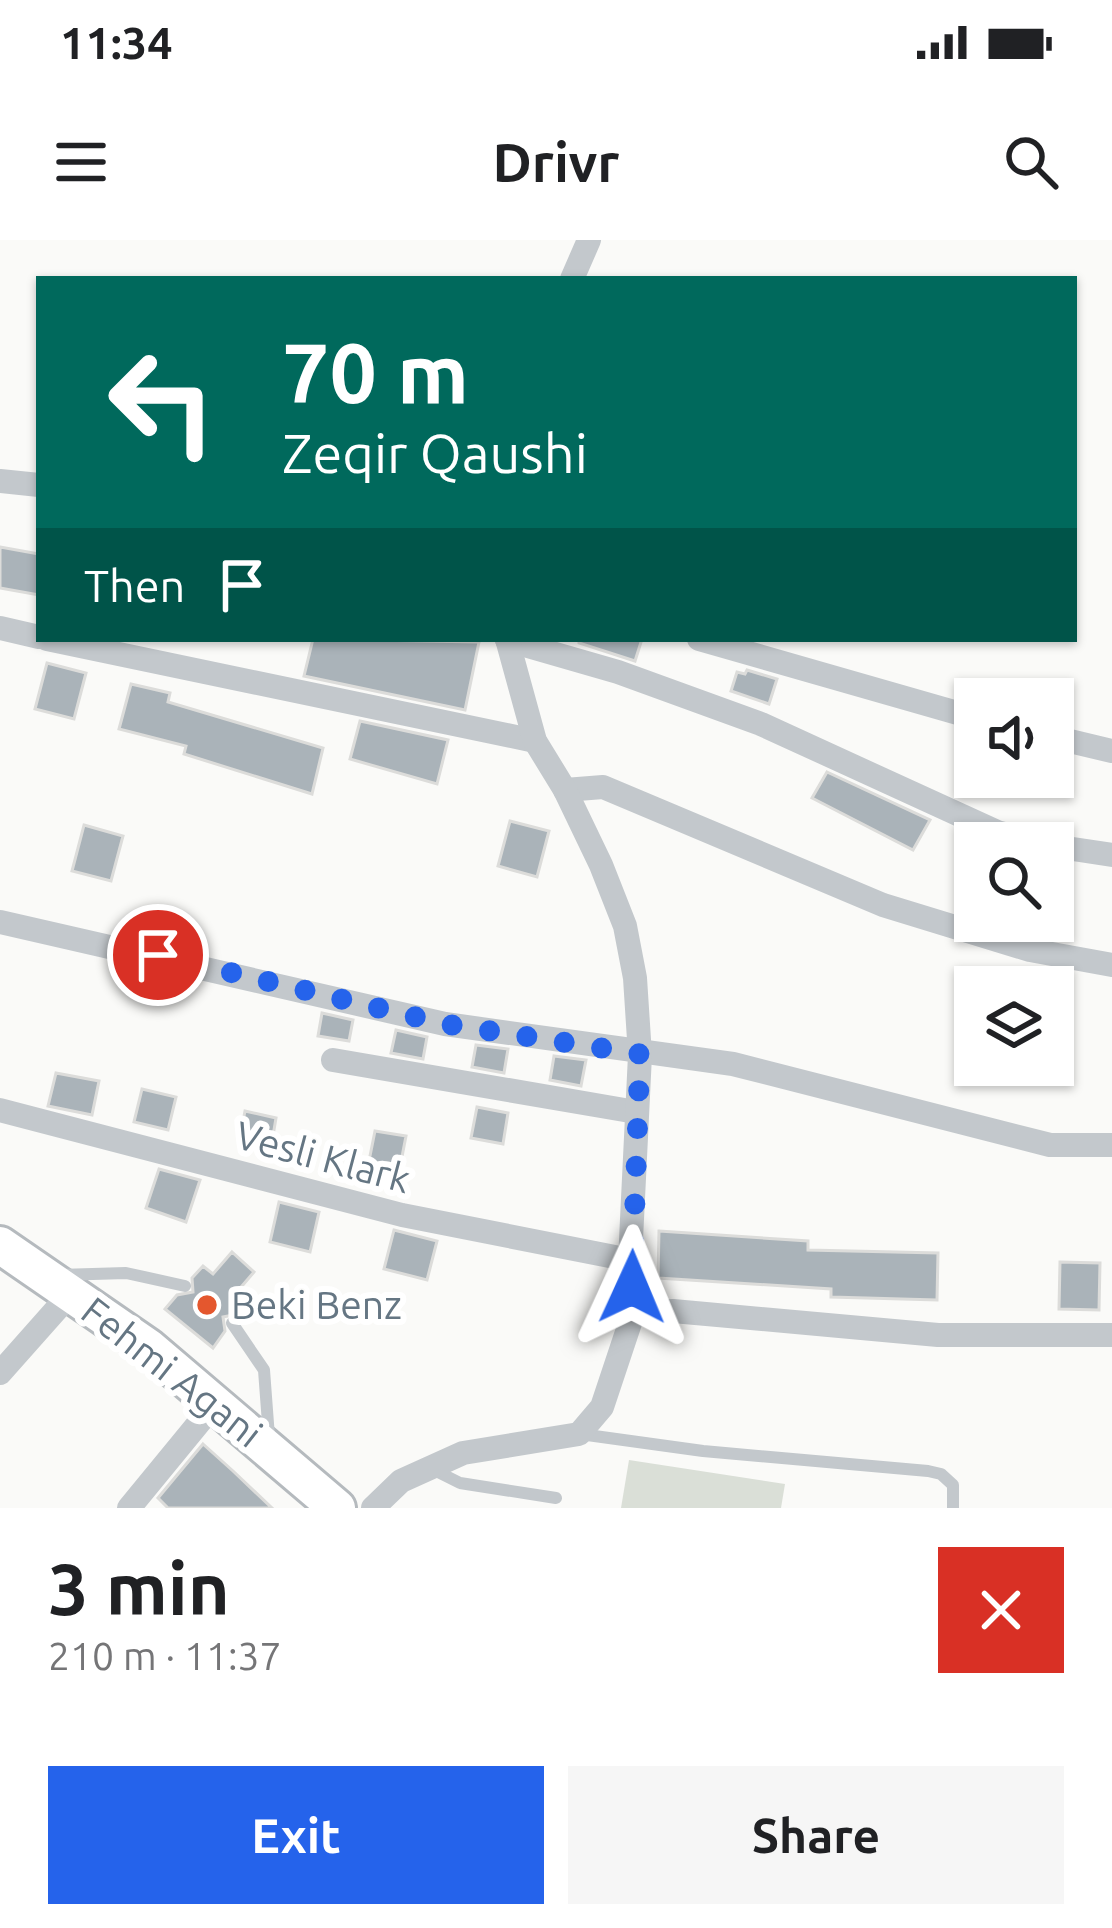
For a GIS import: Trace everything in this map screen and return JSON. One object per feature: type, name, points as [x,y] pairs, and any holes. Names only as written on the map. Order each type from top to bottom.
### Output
[{"type":"main road","name":"Fehmi Agani","points":[[0,1245],[216,1402],[337,1508]]},
{"type":"street","points":[[573,276],[589,240]]},
{"type":"street","points":[[0,481],[36,485]]},
{"type":"street","points":[[0,628],[36,636]]},
{"type":"street","points":[[62,642],[535,741]]},
{"type":"street","points":[[373,1508],[401,1480],[463,1453],[579,1433],[602,1407],[633,1313],[630,1260],[640,1054],[635,978],[625,926],[566,790],[535,741],[508,642]]},
{"type":"street","points":[[515,642],[742,716],[975,822]]},
{"type":"street","points":[[709,642],[954,712]]},
{"type":"street","points":[[1074,742],[1112,751]]},
{"type":"street","points":[[566,790],[603,787],[883,905],[1030,950],[1112,965]]},
{"type":"street","points":[[1074,849],[1112,855]]},
{"type":"street","points":[[0,922],[445,1024],[734,1064],[1050,1145],[1112,1145]]},
{"type":"street","points":[[333,1060],[636,1112]]},
{"type":"street","name":"Vesli Klark","points":[[0,1110],[402,1216],[630,1260]]},
{"type":"street","points":[[0,1373],[58,1284]]},
{"type":"street","points":[[633,1313],[673,1311],[938,1335],[1112,1335]]},
{"type":"street","points":[[129,1508],[216,1402]]},
{"type":"lane","points":[[58,1284],[126,1273],[185,1286]]},
{"type":"lane","points":[[232,1323],[264,1370],[269,1447]]},
{"type":"lane","points":[[579,1433],[703,1451],[941,1474],[953,1485],[953,1508]]},
{"type":"lane","points":[[428,1467],[460,1483],[556,1498]]},
{"type":"shaded area","points":[[629,1460],[785,1484],[781,1508],[621,1508]]},
{"type":"building","points":[[0,547],[36,553],[36,594],[0,588]]},
{"type":"building","points":[[312,642],[479,642],[465,710],[304,676]]},
{"type":"building","points":[[579,642],[641,642],[635,661]]},
{"type":"building","points":[[47,663],[86,673],[74,719],[35,709]]},
{"type":"building","points":[[747,670],[777,679],[769,704],[731,691],[737,672]]},
{"type":"building","points":[[131,684],[170,693],[168,702],[323,748],[312,794],[184,754],[186,746],[119,729]]},
{"type":"building","points":[[360,721],[448,740],[437,784],[350,759]]},
{"type":"building","points":[[827,772],[930,820],[913,850],[812,798]]},
{"type":"building","points":[[510,821],[549,831],[537,877],[498,866]]},
{"type":"building","points":[[84,825],[123,836],[111,881],[72,871]]},
{"type":"building","points":[[322,1013],[353,1020],[349,1041],[318,1036]]},
{"type":"building","points":[[396,1030],[427,1037],[423,1059],[391,1053]]},
{"type":"building","points":[[476,1045],[508,1049],[504,1073],[472,1067]]},
{"type":"building","points":[[554,1056],[586,1060],[581,1086],[550,1080]]},
{"type":"building","points":[[56,1073],[99,1081],[92,1115],[48,1106]]},
{"type":"building","points":[[142,1089],[176,1097],[168,1130],[134,1122]]},
{"type":"building","points":[[477,1107],[508,1113],[503,1144],[471,1138]]},
{"type":"building","points":[[245,1111],[276,1118],[271,1148],[239,1142]]},
{"type":"building","points":[[375,1131],[406,1136],[400,1167],[369,1161]]},
{"type":"building","points":[[159,1169],[200,1180],[186,1222],[146,1208]]},
{"type":"building","points":[[279,1202],[319,1212],[310,1252],[270,1242]]},
{"type":"building","points":[[394,1230],[437,1241],[427,1280],[384,1269]]},
{"type":"building","points":[[659,1231],[808,1241],[808,1250],[938,1253],[937,1300],[831,1297],[831,1289],[658,1278]]},
{"type":"building","name":"Beki Benz","points":[[232,1252],[254,1272],[236,1293],[248,1301],[238,1314],[223,1317],[225,1331],[213,1348],[165,1309],[177,1295],[193,1292],[192,1278],[203,1266],[213,1274]]},
{"type":"building","points":[[1060,1262],[1100,1263],[1099,1310],[1059,1309]]},
{"type":"building","points":[[203,1444],[272,1508],[168,1508],[158,1498]]},
{"type":"place","name":"Beki Benz","points":[[207,1305]]},
{"type":"route","points":[[158,955],[445,1024],[640,1054],[632,1287]]}]
